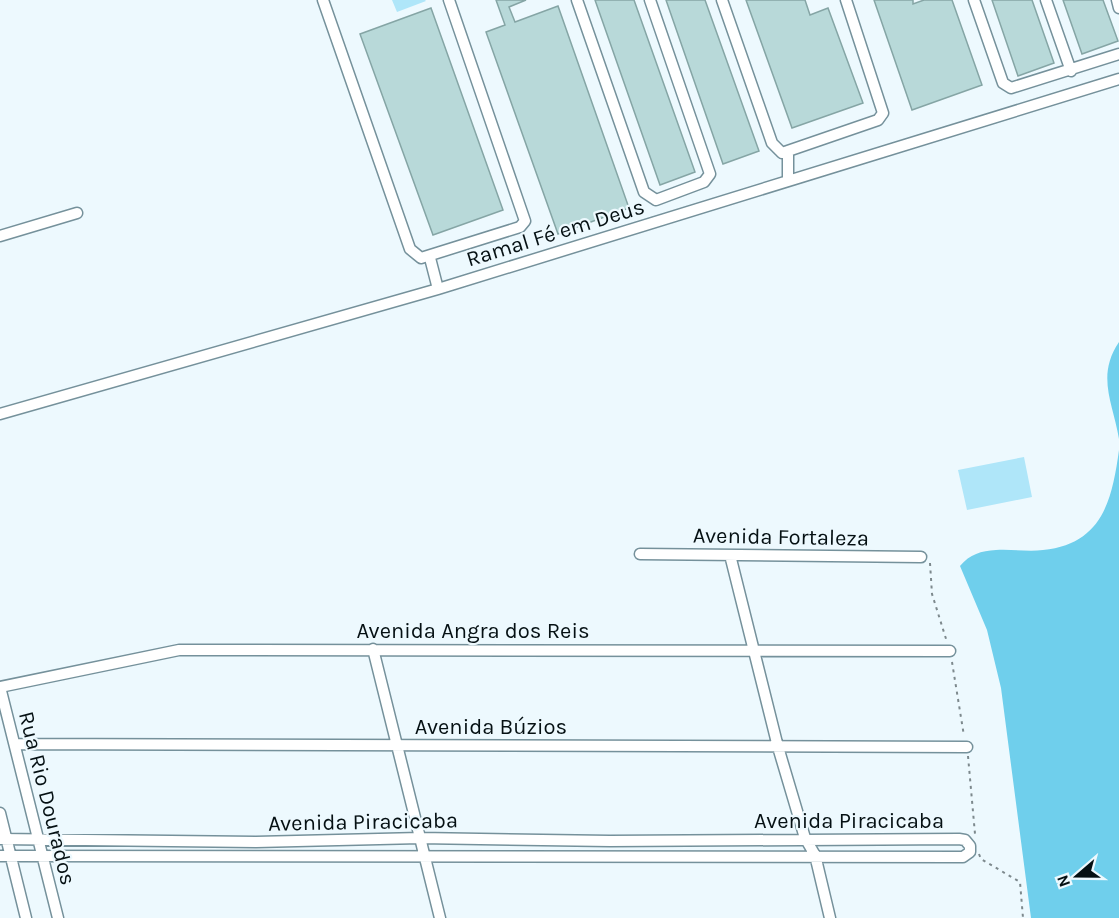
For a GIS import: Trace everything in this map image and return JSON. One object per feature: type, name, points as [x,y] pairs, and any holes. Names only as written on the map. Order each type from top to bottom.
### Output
[{"type":"street","points":[[323,0],[410,249],[415,256],[430,258],[520,227],[525,221],[449,0]]},
{"type":"street","points":[[578,0],[644,192],[656,200],[662,219]]},
{"type":"street","points":[[650,0],[710,171],[709,179],[704,182],[656,200]]},
{"type":"street","points":[[722,0],[776,149],[782,153],[878,120],[883,113],[846,0]]},
{"type":"street","points":[[974,0],[1003,83],[1015,89],[1119,54]]},
{"type":"street","points":[[1046,0],[1071,71]]},
{"type":"street","points":[[1117,0],[1119,8]]},
{"type":"street","name":"Ramal Fé em Deus","points":[[0,414],[438,289],[788,179],[1119,79]]},
{"type":"street","points":[[788,151],[788,179]]},
{"type":"street","points":[[0,236],[77,213]]},
{"type":"street","points":[[430,258],[438,289]]},
{"type":"street","name":"Avenida Fortaleza","points":[[640,554],[921,557]]},
{"type":"street","points":[[730,555],[778,747],[805,838],[815,855],[830,918]]},
{"type":"street","points":[[374,649],[440,918]]},
{"type":"street","name":"Avenida Angra dos Reis","points":[[0,687],[179,650],[950,651]]},
{"type":"street","name":"Rua Rio Dourados","points":[[0,687],[58,918]]},
{"type":"street","name":"Avenida Búzios","points":[[15,744],[967,747]]},
{"type":"street","points":[[0,813],[5,856],[26,918]]},
{"type":"street","name":"Avenida Piracicaba","points":[[3,839],[256,842],[420,838],[609,841],[805,838],[959,839],[965,840],[970,846],[970,852],[963,857],[815,855],[5,856]]},
{"type":"shaded area","points":[[392,0],[425,0],[426,1],[397,12]]},
{"type":"shaded area","points":[[1119,342],[1119,439],[1107,378],[1112,354]]},
{"type":"shaded area","points":[[1119,450],[1119,918],[1031,918],[1001,688],[987,630],[960,566],[972,556],[985,551],[1043,550],[1063,546],[1079,539],[1091,529],[1107,502]]},
{"type":"shaded area","points":[[1024,457],[1032,497],[967,510],[958,470]]},
{"type":"building","points":[[496,0],[526,0],[509,7],[515,22],[558,6],[629,208],[558,234],[486,32],[505,25]]},
{"type":"building","points":[[595,0],[634,0],[695,172],[660,185]]},
{"type":"building","points":[[666,0],[705,0],[759,151],[723,164]]},
{"type":"building","points":[[746,0],[805,0],[810,15],[828,8],[863,103],[792,128]]},
{"type":"building","points":[[874,0],[913,0],[913,4],[924,0],[952,0],[982,85],[912,110]]},
{"type":"building","points":[[992,0],[1032,0],[1054,63],[1018,76]]},
{"type":"building","points":[[1063,0],[1103,0],[1118,41],[1082,54]]},
{"type":"building","points":[[431,8],[503,210],[433,235],[360,34]]}]
